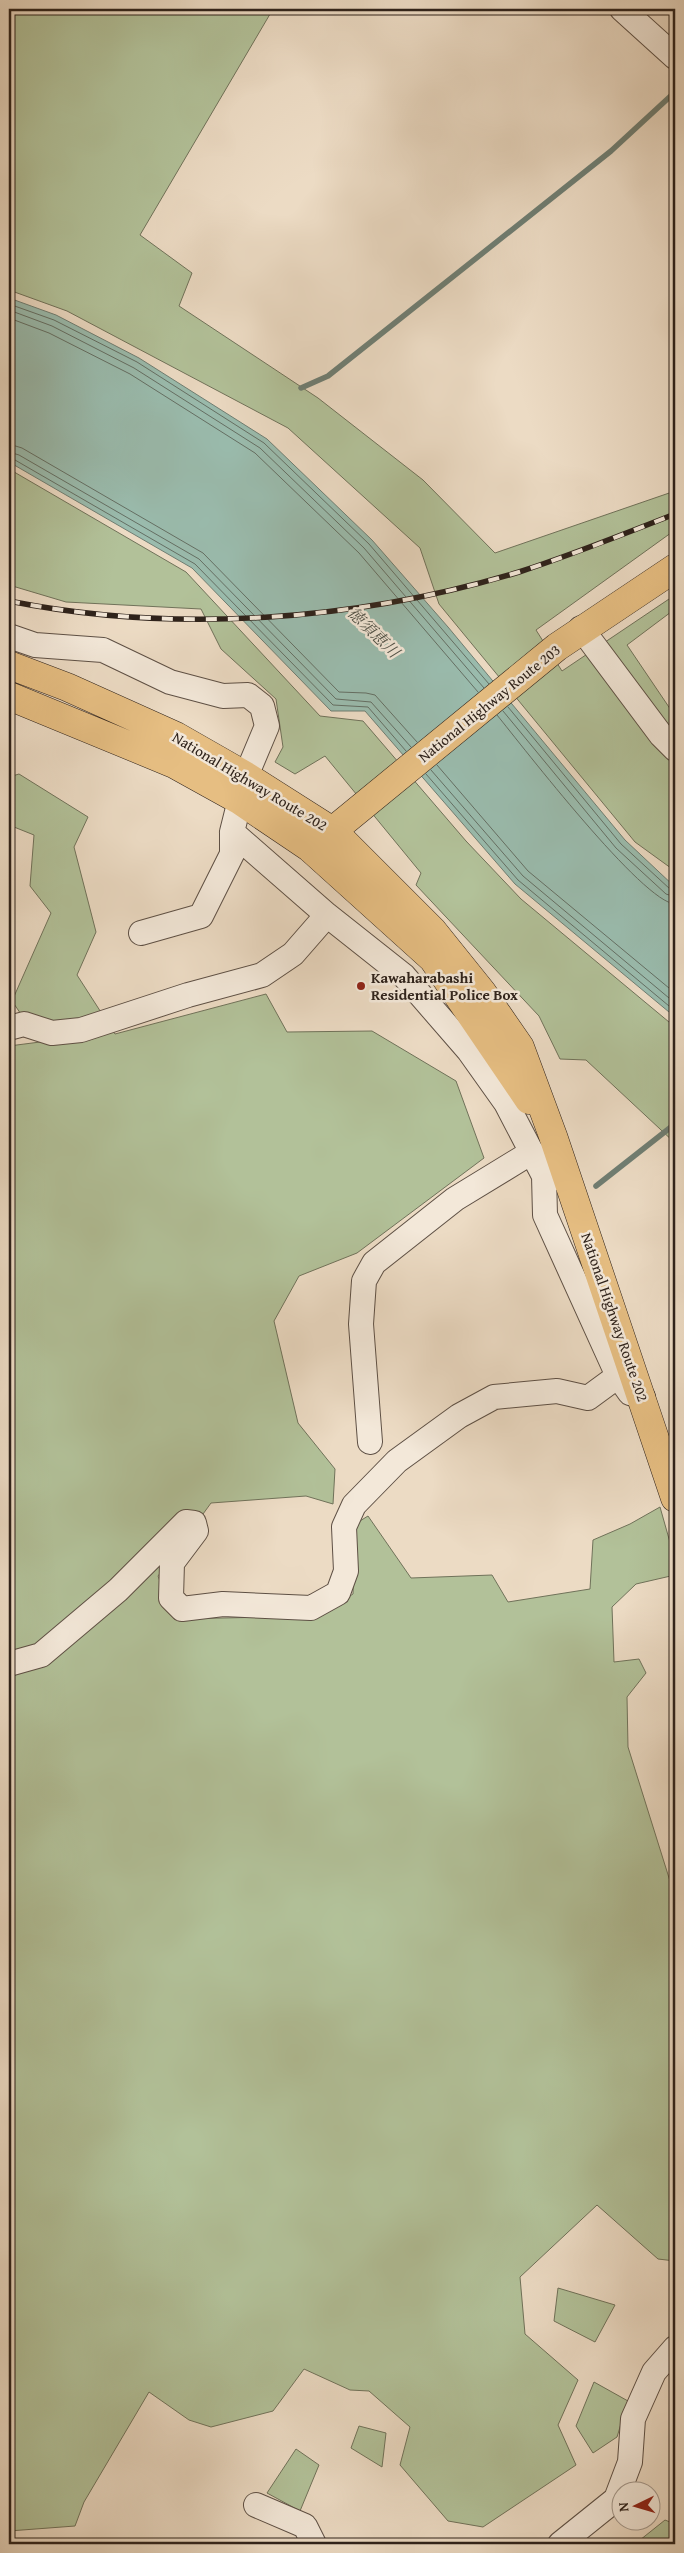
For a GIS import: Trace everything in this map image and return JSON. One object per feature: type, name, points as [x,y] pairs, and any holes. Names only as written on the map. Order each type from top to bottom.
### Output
[{"type":"highway","name":"National Highway Route 203","points":[[310,848],[334,832],[556,647],[581,628],[675,568]]},
{"type":"highway","name":"National Highway Route 202","points":[[9,665],[67,687],[176,736],[242,788],[433,959],[553,1136]]},
{"type":"highway","name":"National Highway Route 202","points":[[9,696],[174,764],[242,788],[334,832],[433,931],[482,992],[520,1047],[553,1136],[556,1177],[643,1397],[675,1498]]},
{"type":"street","points":[[622,9],[675,57]]},
{"type":"street","points":[[581,628],[661,735],[675,749]]},
{"type":"street","points":[[9,636],[35,645],[103,650],[170,682],[223,696],[248,695],[262,706],[267,726],[242,788],[232,832],[232,854],[201,916],[141,933]]},
{"type":"street","points":[[232,832],[327,915],[404,976],[469,1051],[506,1103],[532,1152],[556,1177],[545,1215],[618,1376],[630,1393],[643,1397]]},
{"type":"street","points":[[14,1021],[52,1033],[81,1030],[188,995],[262,975],[293,954],[327,915]]},
{"type":"street","points":[[370,1442],[361,1324],[364,1281],[370,1269],[374,1263],[455,1199],[532,1152]]},
{"type":"street","points":[[9,1664],[41,1655],[118,1590],[186,1522],[194,1523],[196,1531],[172,1563],[171,1598],[182,1609],[224,1604],[311,1608],[338,1593],[346,1571],[344,1527],[354,1505],[397,1460],[459,1416],[494,1397],[557,1390],[588,1398],[618,1376]]},
{"type":"street","points":[[560,2544],[616,2499],[630,2462],[633,2419],[654,2372],[675,2348]]},
{"type":"street","points":[[256,2505],[305,2526],[314,2544]]},
{"type":"shaded area","points":[[9,9],[273,9],[140,235],[192,273],[179,306],[318,398],[423,480],[495,553],[675,491],[675,530],[536,630],[562,671],[675,595],[675,609],[627,645],[675,716],[675,871],[635,842],[439,604],[420,548],[288,428],[67,311],[9,290]]},
{"type":"shaded area","points":[[9,469],[186,572],[320,716],[363,721],[466,841],[521,899],[675,1027],[675,1143],[586,1060],[560,1059],[539,1016],[416,885],[421,873],[325,756],[295,774],[275,762],[283,747],[276,699],[221,649],[201,609],[66,602],[9,585]]},
{"type":"shaded area","points":[[19,774],[88,817],[74,847],[96,932],[77,975],[115,1034],[266,994],[287,1032],[372,1031],[456,1081],[484,1158],[357,1253],[299,1276],[274,1321],[298,1423],[335,1469],[333,1504],[306,1496],[211,1503],[158,1576],[174,1619],[319,1616],[353,1594],[355,1524],[368,1516],[411,1578],[492,1575],[508,1602],[590,1589],[593,1540],[630,1524],[660,1507],[675,1560],[675,1575],[636,1584],[612,1607],[614,1662],[639,1659],[646,1673],[627,1697],[628,1747],[675,1897],[675,2261],[658,2259],[597,2205],[520,2277],[525,2334],[578,2380],[558,2425],[576,2465],[483,2527],[448,2521],[400,2465],[410,2427],[369,2391],[350,2390],[304,2369],[273,2411],[211,2427],[189,2420],[149,2392],[84,2502],[75,2526],[9,2531],[9,1046],[40,1042],[12,1001],[51,913],[30,886],[34,835],[9,825],[9,777]]},
{"type":"shaded area","points":[[558,2288],[615,2305],[595,2342],[554,2321]]},
{"type":"shaded area","points":[[594,2382],[628,2401],[617,2437],[593,2453],[576,2426]]},
{"type":"shaded area","points":[[359,2426],[386,2433],[382,2467],[351,2448]]},
{"type":"shaded area","points":[[296,2449],[319,2465],[300,2511],[267,2493]]},
{"type":"shaded area","points":[[665,2520],[675,2524],[673,2544],[635,2544],[652,2530],[662,2530],[662,2522]]},
{"type":"water","name":"徳須恵川","points":[[9,298],[56,315],[139,358],[267,439],[372,540],[448,627],[625,840],[675,887],[675,1017],[515,884],[365,711],[331,711],[192,568],[9,462]]},
{"type":"waterway","points":[[301,388],[328,376],[611,151],[675,92]]},
{"type":"waterway","points":[[596,1186],[671,1127]]},
{"type":"railway","points":[[9,601],[72,611],[136,617],[201,619],[266,617],[330,611],[394,602],[457,589],[519,572],[675,514]]},
{"type":"place","name":"Kawaharabashi Residential Police Box","points":[[361,986]]}]
